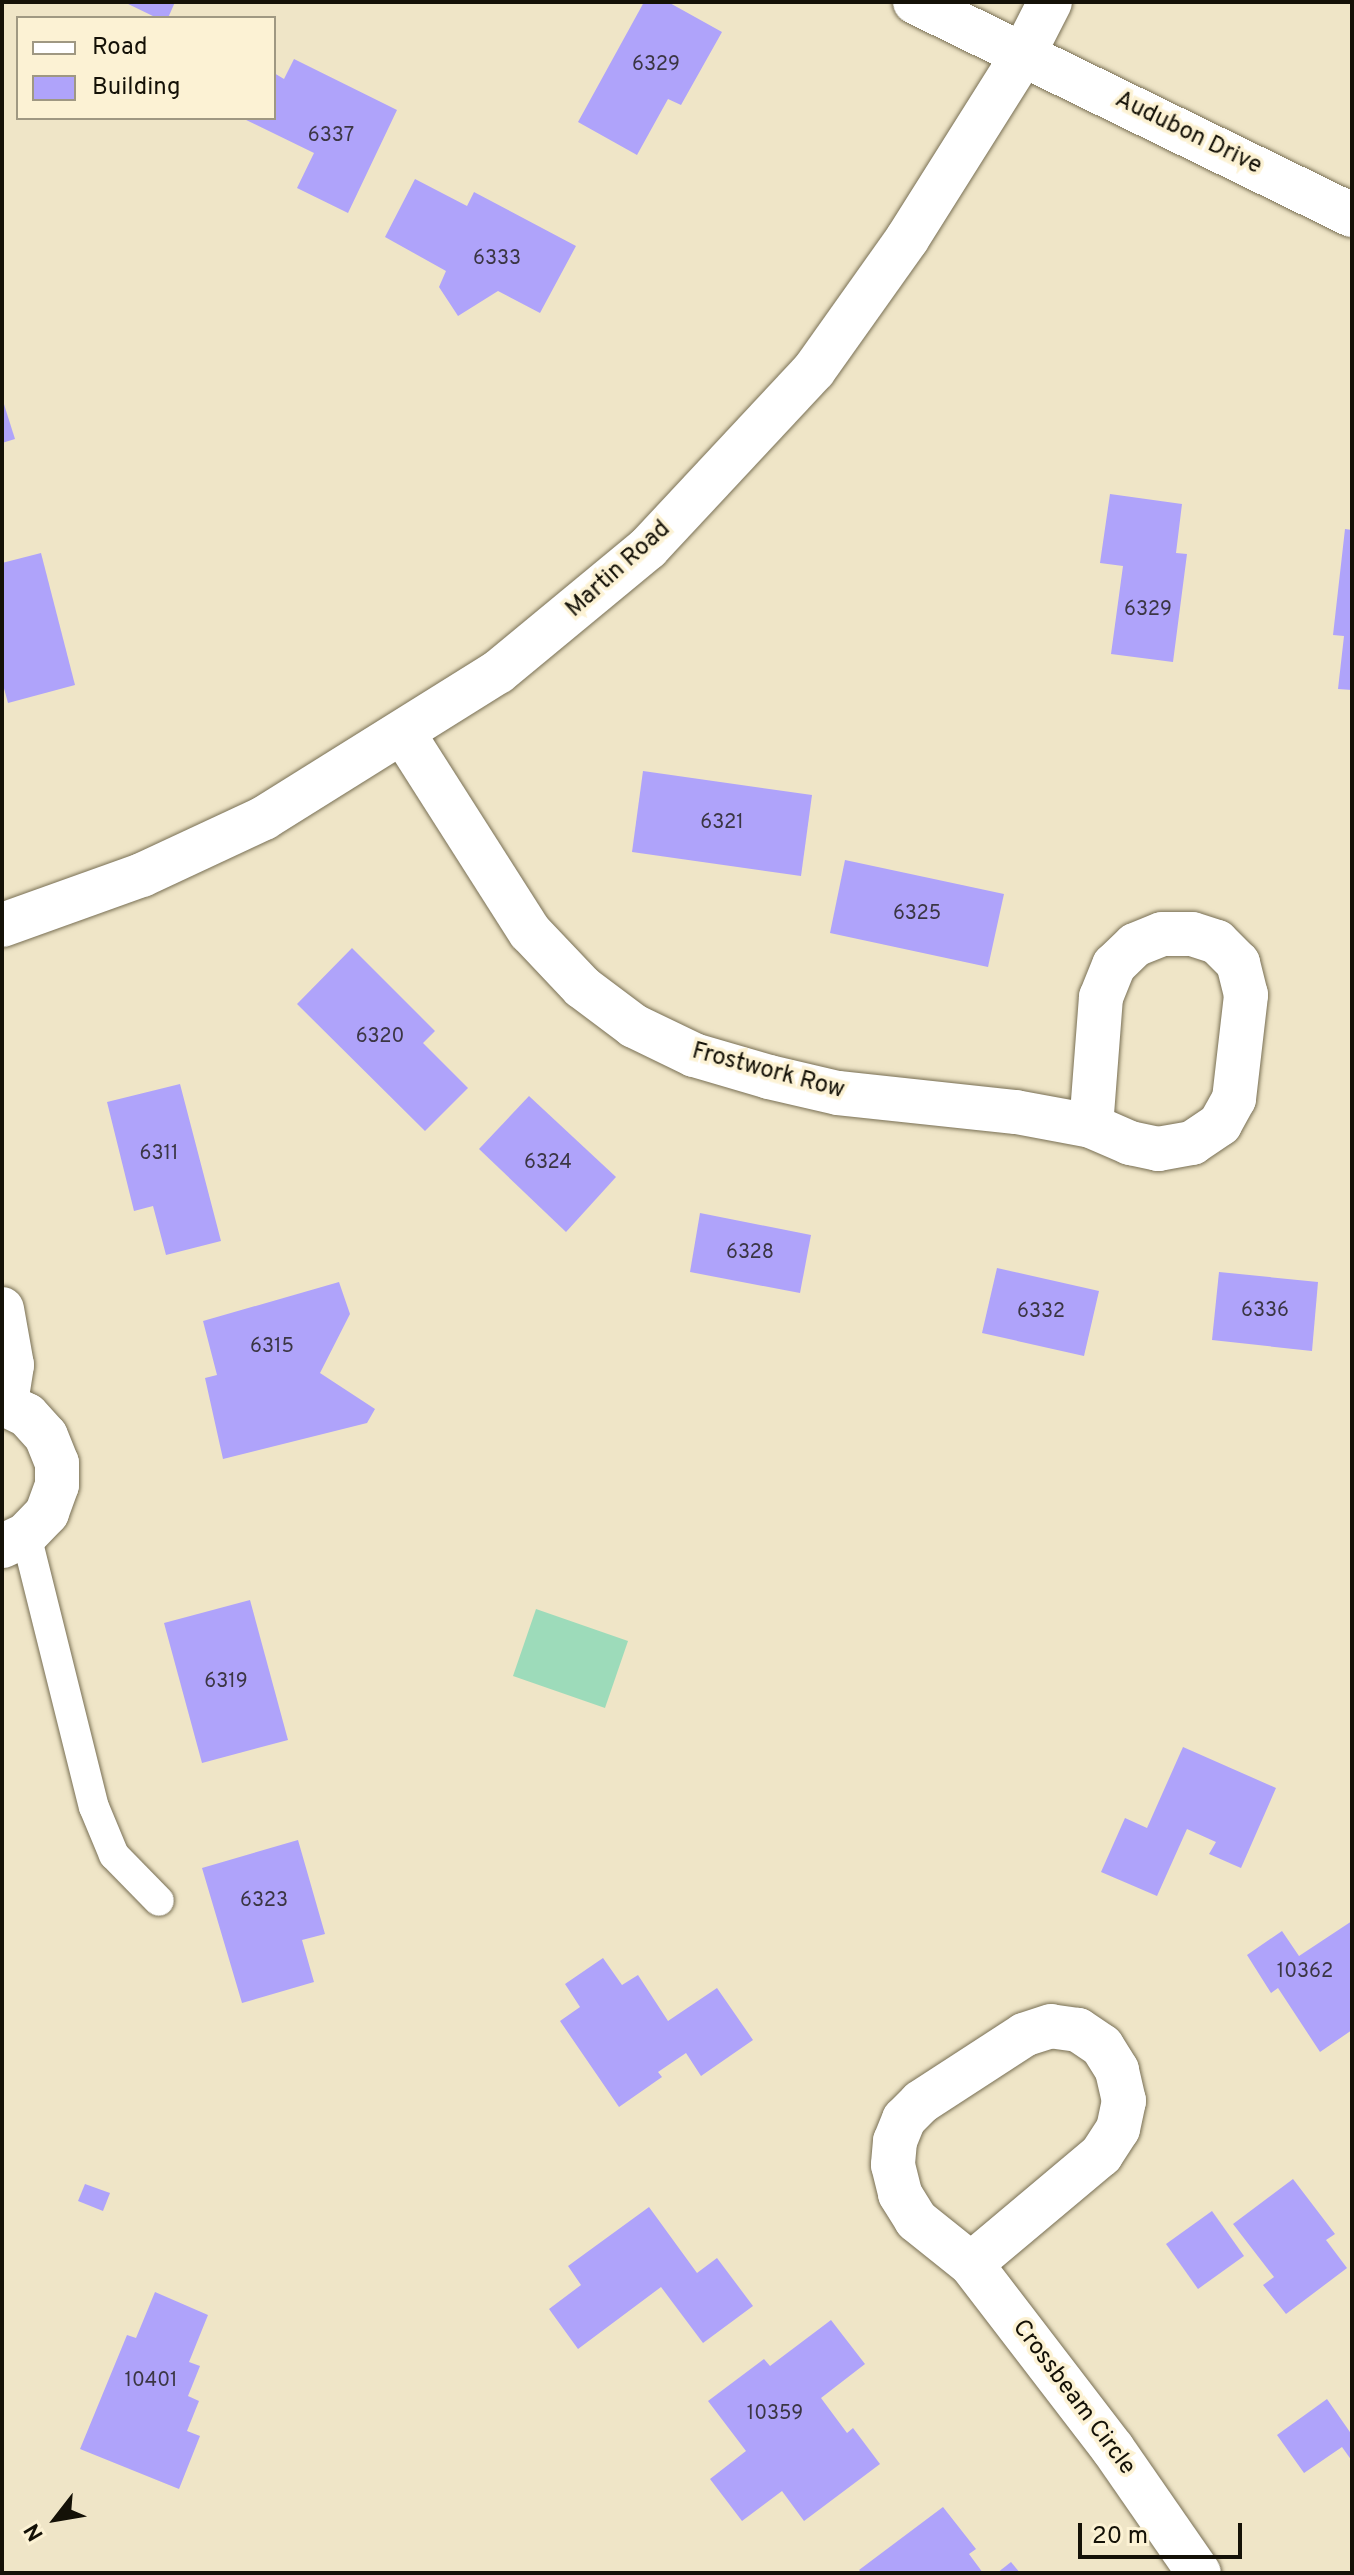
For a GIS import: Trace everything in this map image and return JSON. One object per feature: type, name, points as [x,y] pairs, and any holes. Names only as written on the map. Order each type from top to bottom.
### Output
[{"type":"street","name":"Audubon Drive","points":[[915,2],[1352,215]]},
{"type":"street","name":"Martin Road","points":[[2,925],[142,875],[264,818],[498,672],[648,548],[730,464],[814,370],[907,239],[1024,53],[1050,2]]},
{"type":"street","name":"Frostwork Row","points":[[403,733],[530,932],[582,987],[634,1026],[694,1055],[838,1093],[1016,1112],[1091,1126],[1130,1143],[1158,1149],[1192,1143],[1220,1124],[1234,1099],[1246,995],[1238,963],[1217,942],[1192,934],[1162,934],[1135,945],[1114,965],[1101,997],[1091,1126]]},
{"type":"street","points":[[2,1309],[12,1365],[4,1403],[27,1415],[46,1436],[57,1463],[57,1485],[47,1513],[14,1541]]},
{"type":"street","name":"Crossbeam Circle","points":[[971,2264],[1101,2155],[1118,2129],[1124,2101],[1117,2070],[1102,2046],[1078,2030],[1051,2026],[1024,2035],[921,2102],[904,2119],[895,2141],[893,2165],[900,2194],[916,2220],[971,2264],[1113,2449],[1199,2573]]},
{"type":"lane","points":[[14,1541],[94,1807],[114,1855],[159,1901]]},
{"type":"green space","points":[[536,1609],[628,1641],[605,1708],[513,1676]]},
{"type":"building","points":[[124,2],[175,2],[169,16],[153,16]]},
{"type":"building","points":[[644,2],[668,2],[722,32],[681,105],[668,99],[637,155],[578,122]]},
{"type":"building","points":[[294,59],[397,110],[348,213],[297,188],[314,153],[246,120],[276,120],[276,74],[284,79]]},
{"type":"building","points":[[415,179],[467,206],[474,192],[576,246],[540,313],[498,291],[458,316],[439,287],[446,271],[385,237]]},
{"type":"building","points":[[2,398],[15,439],[2,443]]},
{"type":"building","points":[[1110,494],[1182,504],[1176,553],[1187,554],[1173,662],[1111,654],[1123,566],[1100,563]]},
{"type":"building","points":[[1345,529],[1352,530],[1352,690],[1338,689],[1344,636],[1333,635]]},
{"type":"building","points":[[41,553],[75,685],[8,703],[2,681],[2,563]]},
{"type":"building","points":[[643,771],[812,795],[801,876],[632,852]]},
{"type":"building","points":[[845,860],[1004,894],[988,967],[830,933]]},
{"type":"building","points":[[352,948],[435,1031],[423,1043],[468,1088],[425,1131],[297,1004]]},
{"type":"building","points":[[180,1084],[221,1241],[166,1255],[153,1206],[134,1211],[107,1102]]},
{"type":"building","points":[[529,1096],[616,1177],[566,1232],[479,1149]]},
{"type":"building","points":[[700,1213],[811,1235],[800,1293],[690,1272]]},
{"type":"building","points":[[997,1268],[1099,1291],[1084,1356],[982,1333]]},
{"type":"building","points":[[1219,1272],[1318,1282],[1312,1351],[1212,1340]]},
{"type":"building","points":[[339,1282],[350,1314],[320,1373],[375,1409],[367,1423],[223,1459],[205,1378],[217,1375],[203,1321]]},
{"type":"building","points":[[250,1600],[288,1740],[202,1763],[164,1623]]},
{"type":"building","points":[[1183,1747],[1276,1788],[1241,1868],[1209,1854],[1216,1842],[1187,1829],[1157,1896],[1101,1872],[1125,1818],[1147,1828]]},
{"type":"building","points":[[298,1840],[325,1934],[302,1940],[314,1982],[242,2003],[202,1868]]},
{"type":"building","points":[[1352,1921],[1352,2030],[1320,2052],[1278,1988],[1271,1993],[1247,1955],[1282,1931],[1299,1956]]},
{"type":"building","points":[[603,1958],[622,1985],[638,1975],[668,2021],[717,1988],[753,2040],[701,2076],[686,2053],[658,2072],[662,2077],[619,2107],[560,2021],[580,2007],[565,1984]]},
{"type":"building","points":[[1293,2179],[1335,2234],[1326,2240],[1347,2268],[1286,2314],[1263,2285],[1274,2277],[1233,2224]]},
{"type":"building","points":[[85,2184],[110,2193],[103,2211],[78,2201]]},
{"type":"building","points":[[649,2207],[697,2273],[717,2258],[753,2306],[703,2343],[661,2287],[578,2349],[549,2309],[581,2285],[568,2266]]},
{"type":"building","points":[[1212,2211],[1244,2256],[1198,2289],[1166,2244]]},
{"type":"building","points":[[155,2292],[208,2315],[189,2362],[200,2366],[188,2396],[199,2401],[187,2431],[200,2436],[179,2489],[80,2449],[127,2335],[136,2338]]},
{"type":"building","points":[[831,2320],[865,2364],[821,2398],[847,2433],[853,2428],[880,2464],[804,2521],[782,2491],[742,2521],[710,2479],[746,2451],[708,2401],[764,2359],[770,2366]]},
{"type":"building","points":[[1327,2399],[1352,2435],[1352,2461],[1342,2447],[1304,2473],[1277,2435]]},
{"type":"building","points":[[943,2507],[976,2549],[969,2554],[983,2573],[862,2573],[859,2570]]},
{"type":"building","points":[[1011,2562],[1020,2573],[997,2573]]}]
